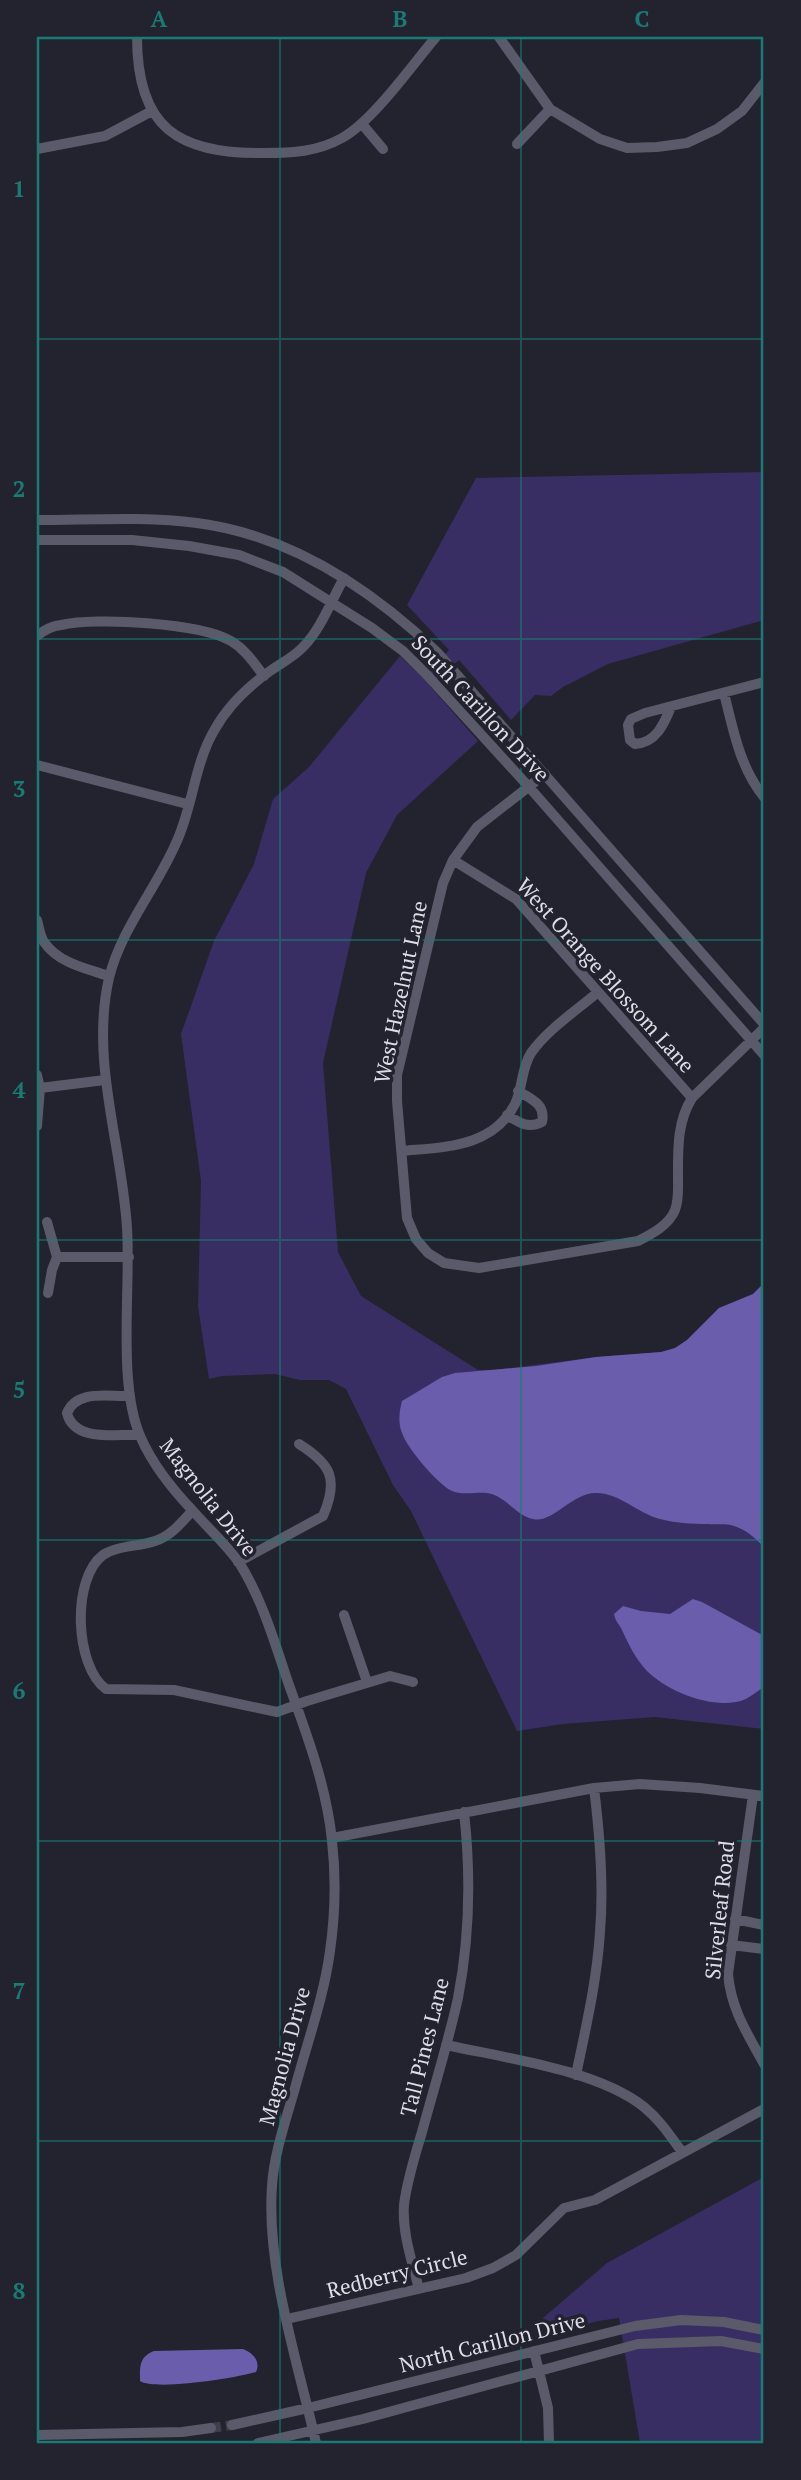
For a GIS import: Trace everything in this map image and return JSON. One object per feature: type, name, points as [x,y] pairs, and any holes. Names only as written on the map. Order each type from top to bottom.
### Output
[{"type":"street","points":[[136,37],[138,76],[152,111],[182,139],[201,148],[226,153],[314,150],[344,137],[362,124],[436,37]]},
{"type":"street","points":[[499,37],[550,109],[600,139],[627,148],[687,143],[717,129],[742,111],[764,82]]},
{"type":"street","points":[[517,144],[550,109]]},
{"type":"street","points":[[37,149],[105,136],[152,111]]},
{"type":"street","points":[[362,124],[383,149]]},
{"type":"street","name":"South Carillon Drive","points":[[37,520],[138,519],[198,523],[263,539],[316,561],[344,578],[404,621],[437,652],[764,1026]]},
{"type":"street","name":"South Carillon Drive","points":[[37,540],[132,540],[239,555],[283,572],[331,601],[403,651],[529,787],[764,1055]]},
{"type":"street","name":"Magnolia Drive","points":[[316,2443],[273,2251],[272,2181],[331,1946],[332,1838],[320,1781],[267,1622],[238,1562],[192,1511],[151,1458],[139,1435],[130,1396],[127,1347],[129,1257],[125,1201],[105,1080],[103,1045],[109,976],[120,947],[180,836],[200,763],[215,728],[235,702],[264,676],[302,649],[317,629],[344,578]]},
{"type":"street","points":[[37,636],[59,625],[78,623],[143,623],[181,627],[218,634],[232,641],[244,650],[264,676]]},
{"type":"street","points":[[671,707],[665,722],[651,740],[635,744],[630,740],[628,724],[631,719],[645,713],[764,682]]},
{"type":"street","points":[[724,693],[744,763],[764,797]]},
{"type":"street","points":[[37,765],[187,804]]},
{"type":"street","name":"West Hazelnut Lane","points":[[545,775],[477,827],[453,860],[443,883],[397,1075],[407,1218],[416,1239],[428,1253],[444,1263],[479,1268],[638,1241],[653,1233],[668,1222],[676,1209],[681,1125],[685,1108],[692,1098],[752,1042],[764,1026]]},
{"type":"street","name":"West Orange Blossom Lane","points":[[453,860],[516,899],[692,1098]]},
{"type":"street","points":[[37,920],[42,940],[52,951],[68,962],[109,976]]},
{"type":"street","points":[[402,1151],[465,1144],[492,1129],[515,1103],[522,1071],[530,1055],[544,1037],[598,992]]},
{"type":"street","points":[[37,1075],[40,1087],[37,1126]]},
{"type":"street","points":[[40,1087],[105,1080]]},
{"type":"street","points":[[507,1115],[524,1126],[542,1122],[543,1110],[519,1091]]},
{"type":"street","points":[[47,1222],[57,1257],[48,1293]]},
{"type":"street","points":[[57,1257],[129,1257]]},
{"type":"street","points":[[130,1396],[85,1397],[76,1400],[67,1413],[69,1422],[74,1428],[89,1433],[139,1435]]},
{"type":"street","points":[[238,1562],[323,1516],[331,1492],[330,1476],[320,1457],[299,1444]]},
{"type":"street","points":[[192,1511],[171,1534],[156,1541],[121,1548],[104,1555],[94,1564],[86,1582],[80,1621],[83,1644],[98,1683],[106,1689],[174,1690],[277,1712],[390,1676],[413,1682]]},
{"type":"street","points":[[344,1615],[367,1682]]},
{"type":"street","points":[[332,1838],[594,1788],[640,1784],[759,1795]]},
{"type":"street","points":[[576,2074],[589,2013],[600,1932],[601,1851],[594,1788]]},
{"type":"street","name":"Silverleaf Road","points":[[759,1795],[735,1919],[728,1974],[730,1995],[738,2017],[764,2064]]},
{"type":"street","name":"Tall Pines Lane","points":[[419,2288],[405,2234],[404,2206],[462,1973],[468,1922],[469,1879],[464,1812]]},
{"type":"street","points":[[735,1919],[764,1925]]},
{"type":"street","points":[[731,1945],[764,1949]]},
{"type":"street","points":[[446,2045],[576,2074],[622,2092],[645,2108],[663,2126],[682,2152]]},
{"type":"street","name":"Redberry Circle","points":[[287,2319],[466,2278],[493,2268],[516,2255],[564,2208],[595,2200],[764,2109]]},
{"type":"street","name":"North Carillon Drive","points":[[232,2425],[635,2326],[681,2320],[724,2322],[764,2330]]},
{"type":"street","name":"North Carillon Drive","points":[[258,2443],[313,2432],[638,2344],[721,2342],[764,2349]]},
{"type":"street","points":[[534,2351],[548,2408],[549,2443]]},
{"type":"street","points":[[37,2435],[182,2432],[211,2428]]},
{"type":"shaded area","points":[[764,472],[764,620],[608,664],[551,696],[535,695],[511,720],[459,660],[430,686],[478,741],[397,815],[366,873],[323,1063],[338,1252],[361,1296],[478,1370],[661,1352],[675,1348],[687,1340],[719,1308],[753,1294],[764,1283],[764,1729],[655,1717],[563,1724],[517,1731],[411,1511],[393,1485],[346,1389],[329,1380],[300,1380],[275,1374],[209,1379],[198,1306],[201,1181],[181,1034],[214,941],[254,864],[273,799],[309,767],[400,656],[423,678],[449,650],[407,605],[476,478]]},
{"type":"shaded area","points":[[764,1283],[764,1547],[747,1532],[734,1526],[665,1520],[605,1494],[587,1494],[548,1517],[533,1519],[522,1515],[492,1494],[450,1490],[423,1464],[402,1433],[399,1417],[402,1401],[442,1377],[455,1373],[661,1352],[675,1348],[687,1340],[719,1308],[753,1294]]},
{"type":"shaded area","points":[[693,1599],[764,1636],[764,1687],[740,1701],[712,1702],[676,1691],[646,1670],[632,1650],[614,1614],[623,1606],[670,1614]]},
{"type":"shaded area","points":[[764,2177],[764,2443],[640,2443],[619,2318],[546,2335],[543,2318],[607,2263]]},
{"type":"shaded area","points":[[243,2349],[255,2358],[256,2372],[178,2384],[148,2384],[140,2381],[143,2359],[154,2351]]},
{"type":"tunnel","points":[[211,2428],[232,2425]]}]
